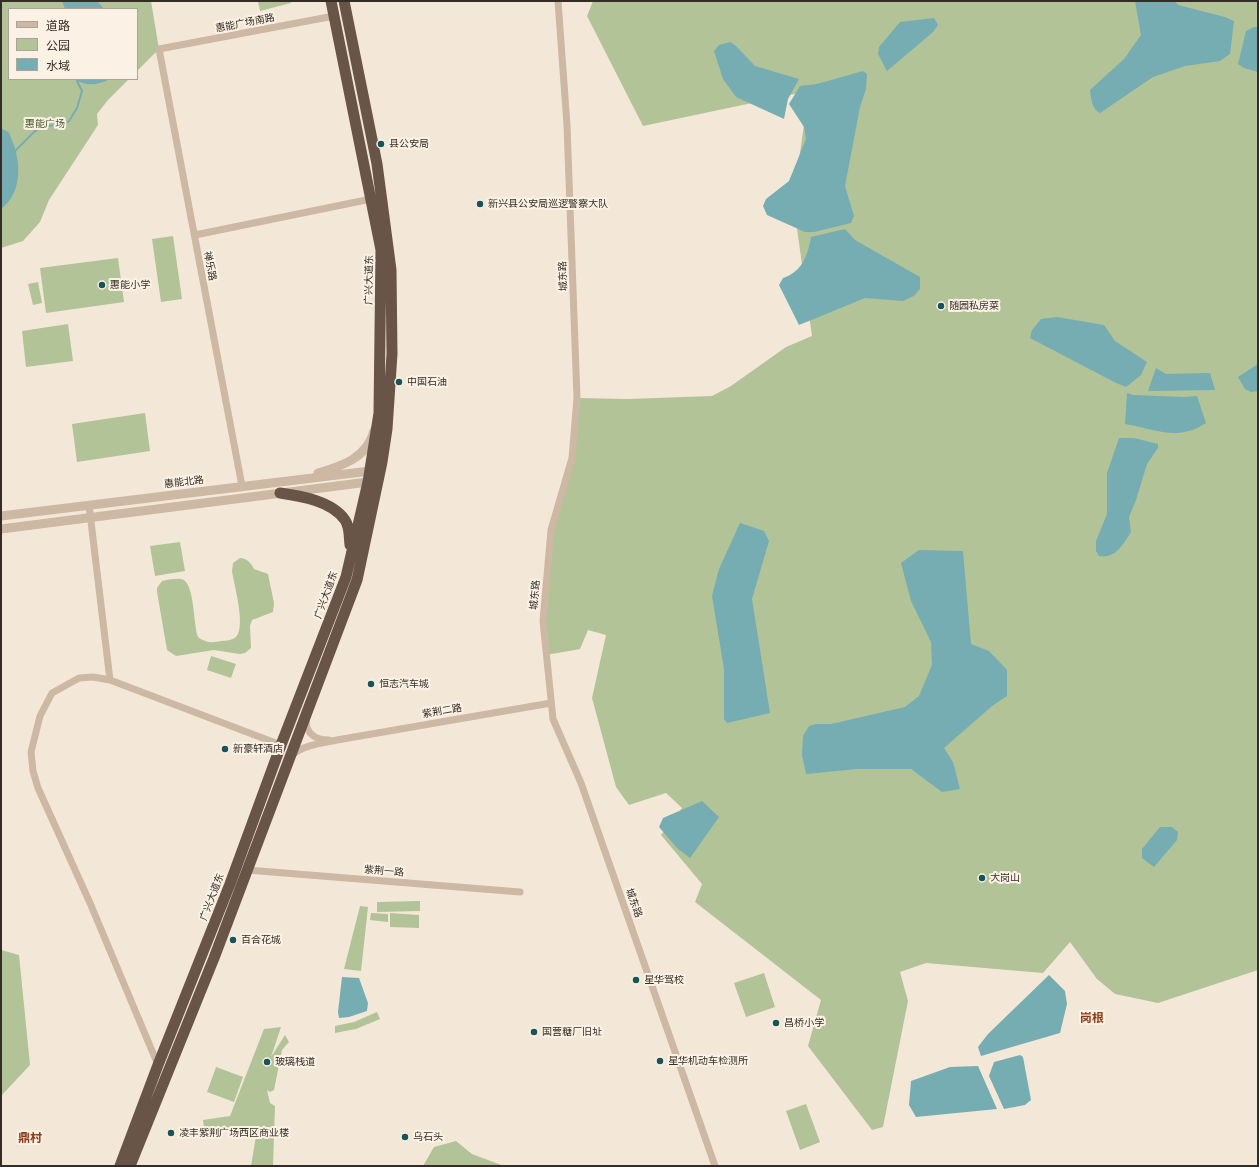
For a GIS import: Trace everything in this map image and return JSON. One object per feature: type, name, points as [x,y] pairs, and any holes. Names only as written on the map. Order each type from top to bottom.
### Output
[{"type":"highway","name":"广兴大道东","points":[[120,1166],[158,1065],[230,884],[281,745],[346,577],[370,471],[379,413],[381,250],[331,1]]},
{"type":"highway","name":"广兴大道东","points":[[130,1166],[214,958],[288,759],[357,580],[382,462],[387,429],[392,354],[391,270],[377,164],[344,1]]},
{"type":"highway","points":[[280,493],[303,497],[337,512],[346,521],[350,555]]},
{"type":"street","name":"城东路","points":[[558,1],[567,125],[577,398],[572,458],[551,530],[543,621],[553,719],[581,784],[715,1166]]},
{"type":"street","name":"惠能广场南路","points":[[159,49],[334,16]]},
{"type":"street","name":"禅乐路","points":[[159,49],[242,486]]},
{"type":"street","points":[[194,235],[371,199]]},
{"type":"street","points":[[287,481],[335,467],[356,458],[365,449],[372,437],[379,413]]},
{"type":"street","name":"惠能北路","points":[[1,516],[370,471]]},
{"type":"street","points":[[1,529],[368,482]]},
{"type":"street","points":[[89,505],[110,680]]},
{"type":"street","points":[[158,1065],[90,903],[44,805],[33,771],[32,752],[40,716],[52,693],[79,678],[93,677],[110,680],[281,745]]},
{"type":"street","name":"紫荆二路","points":[[288,759],[296,752],[337,740],[551,703]]},
{"type":"street","name":"紫荆二路","points":[[306,712],[306,725],[313,737],[322,740],[337,740]]},
{"type":"street","name":"紫荆一路","points":[[247,870],[520,892]]},
{"type":"green space","name":"惠能广场","points":[[1,1],[151,1],[159,49],[138,70],[138,8],[8,8],[8,80],[128,80],[108,100],[97,114],[98,125],[49,200],[40,222],[23,241],[1,248]]},
{"type":"green space","points":[[258,1],[290,1],[291,3],[260,11]]},
{"type":"green space","points":[[593,1],[1258,1],[1258,970],[1158,1003],[1115,994],[1097,979],[1070,942],[1043,973],[926,963],[900,972],[908,1001],[883,1127],[872,1130],[808,1046],[821,1000],[695,902],[702,884],[661,835],[682,808],[666,793],[629,805],[616,787],[592,698],[606,635],[588,630],[580,649],[546,655],[543,621],[551,530],[572,458],[577,398],[628,399],[712,396],[731,386],[786,347],[812,336],[793,200],[809,91],[643,126],[587,16]]},
{"type":"green space","points":[[173,236],[182,299],[161,302],[152,239]]},
{"type":"green space","points":[[118,258],[124,302],[46,313],[40,268]]},
{"type":"green space","points":[[38,282],[42,303],[33,305],[28,284]]},
{"type":"green space","points":[[68,324],[73,361],[26,367],[22,331]]},
{"type":"green space","points":[[145,413],[150,451],[77,462],[72,424]]},
{"type":"green space","points":[[180,542],[185,571],[155,576],[150,546]]},
{"type":"green space","points":[[240,558],[248,561],[254,569],[268,574],[274,603],[273,612],[252,620],[250,626],[251,648],[245,653],[240,654],[214,650],[176,656],[167,650],[157,592],[157,588],[162,581],[181,579],[186,582],[189,587],[193,604],[198,637],[209,642],[231,640],[236,637],[239,632],[240,624],[240,615],[232,571],[233,563]]},
{"type":"green space","points":[[211,656],[236,664],[231,678],[207,670]]},
{"type":"green space","points":[[420,901],[420,911],[377,912],[377,902]]},
{"type":"green space","points":[[360,906],[368,907],[361,971],[344,969]]},
{"type":"green space","points":[[371,913],[388,914],[388,922],[370,920]]},
{"type":"green space","points":[[390,913],[419,915],[419,928],[390,927]]},
{"type":"green space","points":[[1,950],[19,955],[30,1065],[1,1096]]},
{"type":"green space","points":[[764,973],[775,1007],[746,1017],[734,983]]},
{"type":"green space","points":[[377,1012],[380,1019],[356,1029],[335,1033],[335,1026],[354,1022]]},
{"type":"green space","points":[[281,1027],[271,1057],[285,1035],[289,1042],[282,1050],[274,1090],[270,1092],[267,1090],[270,1103],[275,1106],[273,1166],[251,1166],[256,1136],[204,1128],[203,1120],[230,1116],[264,1029]]},
{"type":"green space","points":[[216,1067],[243,1077],[234,1102],[207,1092]]},
{"type":"green space","points":[[806,1104],[820,1142],[800,1150],[786,1111]]},
{"type":"green space","points":[[456,1141],[472,1154],[504,1166],[423,1166],[434,1147]]},
{"type":"water","points":[[62,1],[97,1],[103,8],[65,8]]},
{"type":"water","points":[[1135,1],[1175,1],[1178,5],[1225,17],[1234,21],[1230,54],[1220,61],[1185,66],[1153,77],[1100,113],[1095,109],[1091,100],[1090,90],[1124,59],[1141,35]]},
{"type":"water","points":[[934,18],[938,25],[933,32],[887,71],[878,54],[879,47],[900,22]]},
{"type":"water","points":[[1254,27],[1258,27],[1258,72],[1244,68],[1238,64],[1246,31]]},
{"type":"water","points":[[730,42],[736,46],[755,66],[799,79],[788,99],[784,119],[736,97],[723,79],[714,51],[719,45]]},
{"type":"water","points":[[863,71],[867,74],[866,89],[860,107],[845,186],[854,216],[851,223],[814,232],[805,232],[767,215],[763,206],[766,199],[789,181],[806,139],[804,127],[789,104],[800,86],[817,84]]},
{"type":"water","points":[[76,80],[108,80],[101,83],[92,84],[79,82]]},
{"type":"water","points":[[1,128],[8,132],[14,145],[18,162],[18,180],[16,188],[8,203],[1,209]]},
{"type":"water","points":[[845,229],[855,240],[920,277],[920,289],[914,296],[903,301],[865,298],[799,325],[779,285],[783,278],[795,272],[803,262],[811,237]]},
{"type":"water","points":[[1057,317],[1104,325],[1115,341],[1147,362],[1141,375],[1126,387],[1030,338],[1032,330],[1041,319]]},
{"type":"water","points":[[1258,364],[1258,391],[1251,392],[1245,389],[1238,377]]},
{"type":"water","points":[[1156,368],[1166,374],[1210,373],[1215,390],[1148,391]]},
{"type":"water","points":[[1127,393],[1133,395],[1184,397],[1197,396],[1206,423],[1195,429],[1176,433],[1157,431],[1125,424]]},
{"type":"water","points":[[1119,438],[1134,438],[1158,444],[1158,448],[1147,464],[1129,517],[1131,532],[1122,546],[1114,553],[1099,556],[1096,551],[1096,541],[1107,514],[1107,473]]},
{"type":"water","points":[[740,523],[764,531],[769,541],[752,599],[770,713],[727,723],[724,719],[724,669],[712,596],[719,569]]},
{"type":"water","points":[[919,550],[963,551],[971,644],[989,651],[1007,670],[1007,696],[992,706],[944,748],[953,762],[960,789],[942,792],[911,769],[857,769],[806,774],[802,755],[803,736],[809,726],[816,724],[831,724],[905,707],[919,696],[932,665],[931,642],[911,601],[901,563]]},
{"type":"water","points":[[702,801],[719,817],[690,858],[678,849],[659,827],[663,818]]},
{"type":"water","points":[[1160,827],[1172,827],[1178,832],[1177,840],[1154,867],[1142,858],[1142,849]]},
{"type":"water","points":[[1049,975],[1065,991],[1067,1004],[1060,1033],[981,1056],[978,1047],[988,1034]]},
{"type":"water","points":[[342,977],[359,978],[368,1003],[367,1011],[349,1017],[339,1018],[338,1012]]},
{"type":"water","points":[[1020,1055],[1023,1057],[1031,1100],[1025,1105],[1004,1109],[989,1076],[994,1062]]},
{"type":"water","points":[[978,1066],[997,1109],[916,1117],[909,1105],[911,1081],[950,1067]]},
{"type":"waterway","points":[[15,151],[34,132],[43,126],[63,125],[69,121],[77,108],[82,91],[77,81]]},
{"type":"place","name":"县公安局","points":[[381,144]]},
{"type":"place","name":"新兴县公安局巡逻警察大队","points":[[480,204]]},
{"type":"place","name":"惠能小学","points":[[102,285]]},
{"type":"place","name":"随园私房菜","points":[[941,306]]},
{"type":"place","name":"中国石油","points":[[399,382]]},
{"type":"place","name":"恒志汽车城","points":[[371,684]]},
{"type":"place","name":"新豪轩酒店","points":[[225,749]]},
{"type":"place","name":"大岗山","points":[[982,878]]},
{"type":"place","name":"百合花城","points":[[233,940]]},
{"type":"place","name":"星华驾校","points":[[636,980]]},
{"type":"place","name":"昌桥小学","points":[[776,1023]]},
{"type":"place","name":"国营糖厂旧址","points":[[534,1032]]},
{"type":"place","name":"星华机动车检测所","points":[[660,1061]]},
{"type":"place","name":"玻璃栈道","points":[[267,1062]]},
{"type":"place","name":"凌丰紫荆广场西区商业楼","points":[[171,1133]]},
{"type":"place","name":"乌石头","points":[[405,1137]]},
{"type":"district","name":"岗根","points":[[1092,1018]]},
{"type":"district","name":"鼎村","points":[[30,1138]]}]
